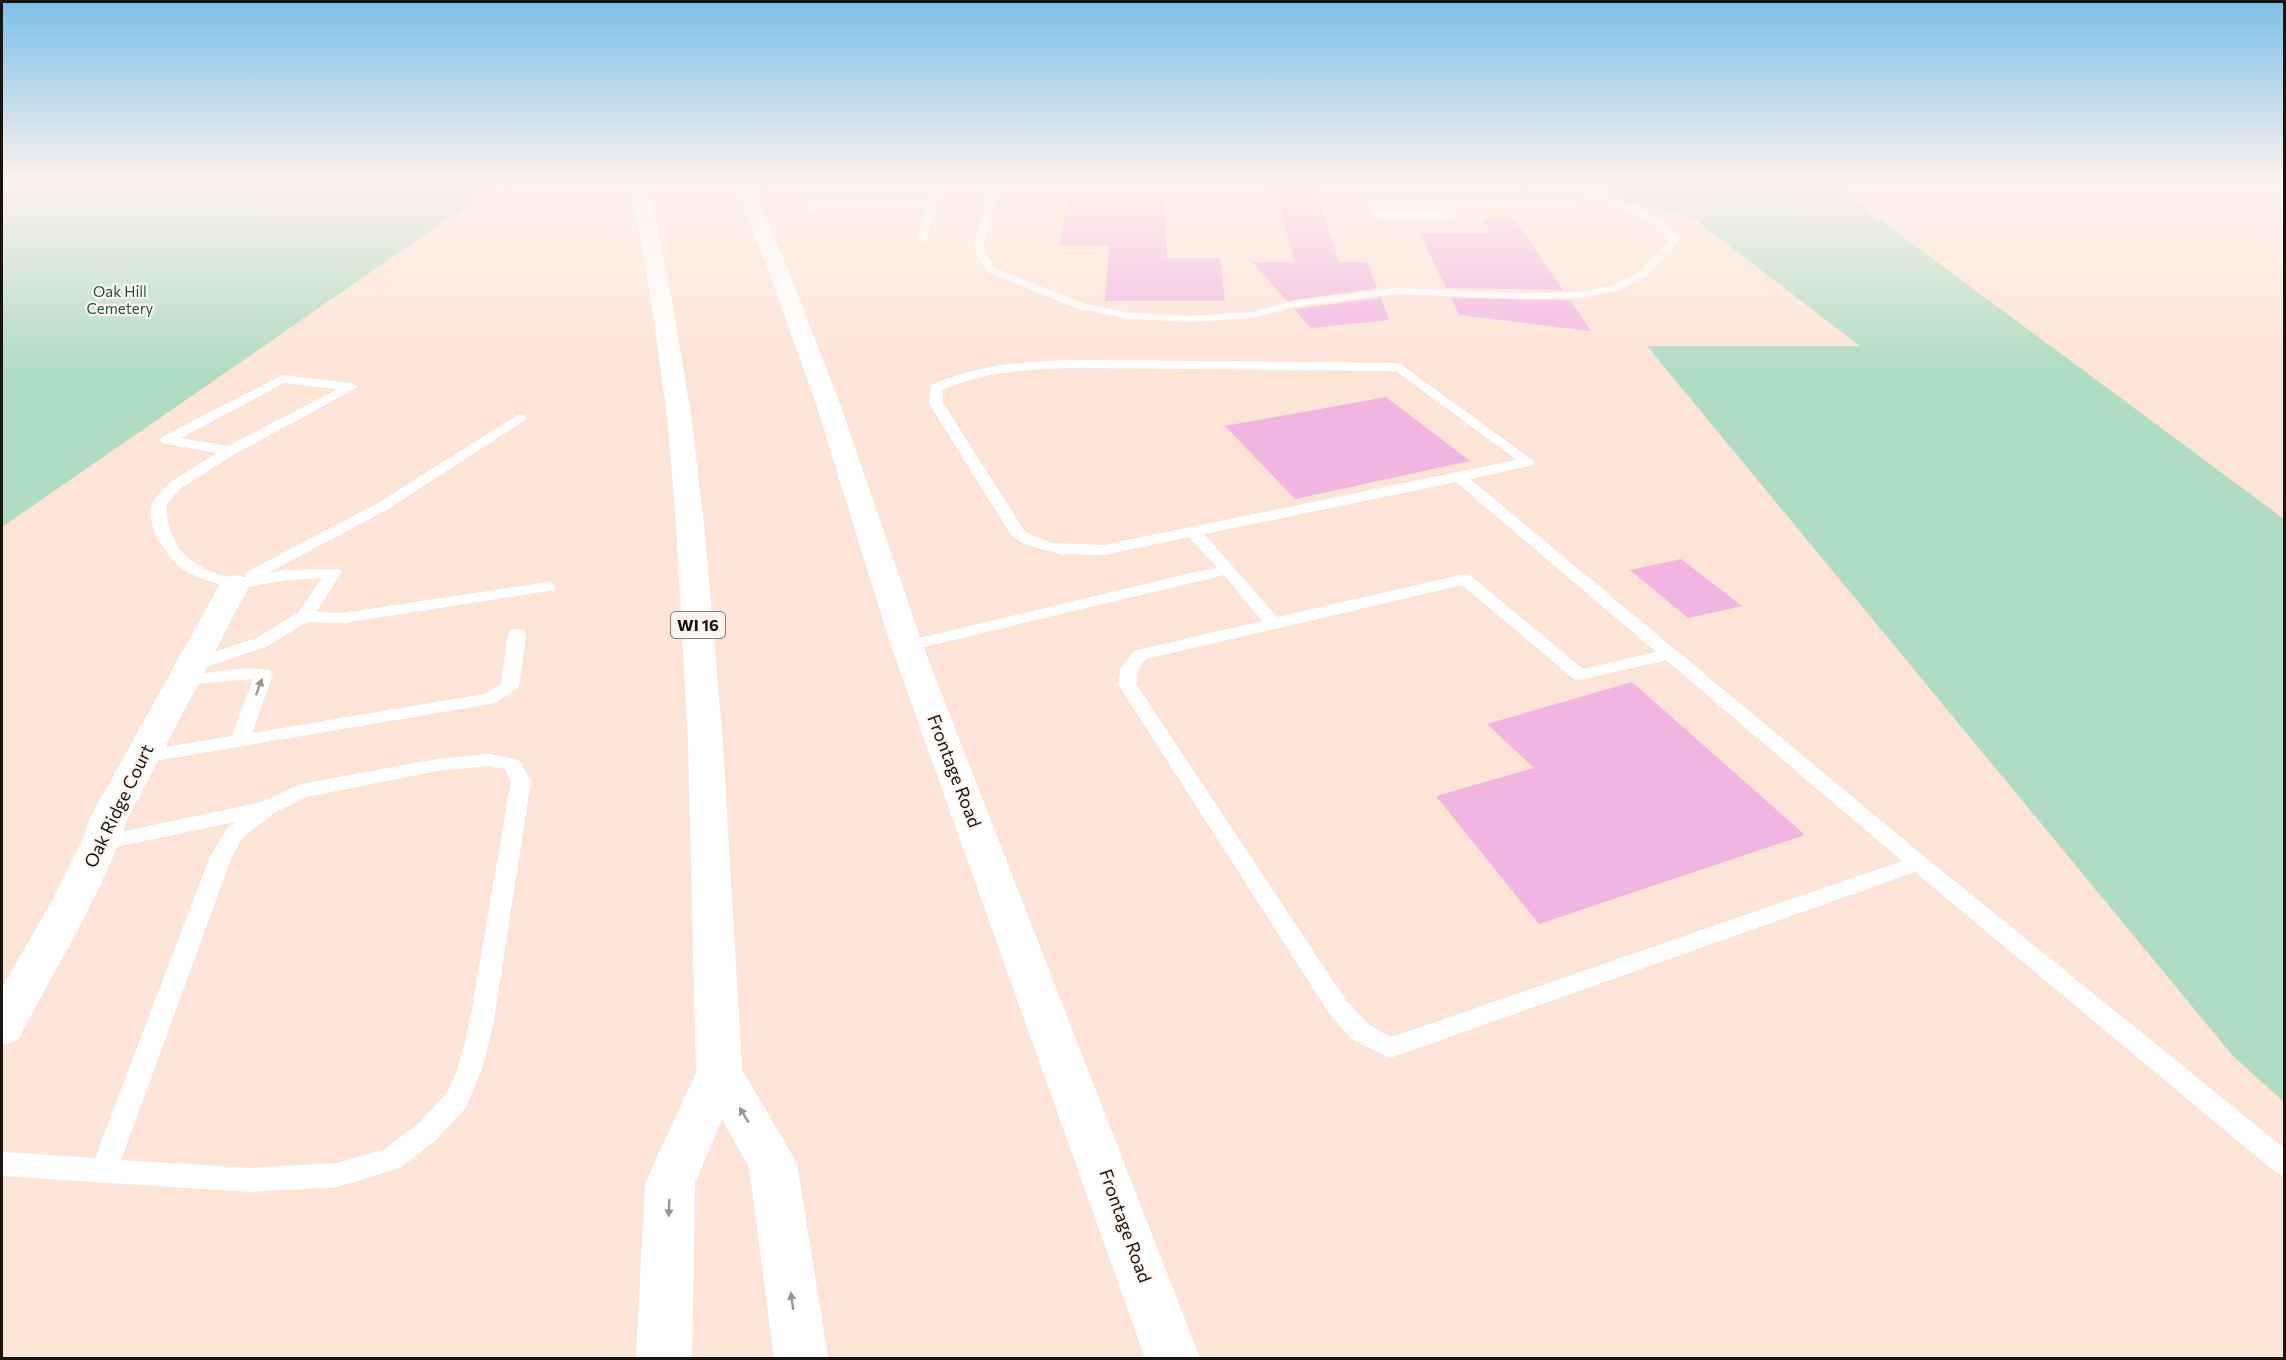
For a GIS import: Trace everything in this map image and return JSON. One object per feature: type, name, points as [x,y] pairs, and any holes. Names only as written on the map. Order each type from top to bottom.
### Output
[{"type":"main road","name":"WI 16","points":[[652,245],[662,297],[686,478],[697,606],[719,1073],[670,1183],[664,1359]]},
{"type":"main road","name":"Frontage Road","points":[[768,245],[828,404],[907,646],[1173,1359]]},
{"type":"main road","name":"Oak Ridge Court","points":[[2,1027],[72,901],[100,843],[108,818],[235,584]]},
{"type":"main road","name":"WI 16","points":[[719,1073],[773,1163],[801,1359]]},
{"type":"lane","points":[[979,245],[981,254],[991,270],[1082,307],[1130,316],[1191,319],[1252,315],[1298,303],[1397,291],[1523,296],[1579,295],[1616,288],[1642,275],[1670,245]]},
{"type":"lane","points":[[1075,363],[1399,367],[1528,462],[1460,477],[1104,550],[1064,550],[1038,546],[1019,535],[936,403],[936,388],[954,379],[984,371],[1027,365],[1075,363]]},
{"type":"lane","points":[[187,673],[262,642],[304,617],[334,572],[287,575],[235,584],[193,569],[170,548],[160,524],[158,504],[176,485],[230,452],[352,387],[282,379],[167,440],[230,452]]},
{"type":"lane","points":[[235,584],[383,506],[519,418]]},
{"type":"lane","points":[[1460,477],[1918,863],[2284,1164]]},
{"type":"lane","points":[[1193,532],[1228,569],[1273,623]]},
{"type":"lane","points":[[907,646],[1228,569]]},
{"type":"lane","points":[[1669,654],[1580,675],[1465,579],[1140,655],[1130,668],[1127,684],[1337,1006],[1360,1032],[1390,1048],[1918,863]]},
{"type":"lane","points":[[304,617],[343,618],[548,587]]},
{"type":"lane","points":[[141,757],[490,699],[510,687],[517,634]]},
{"type":"lane","points":[[187,673],[264,674],[239,742]]},
{"type":"lane","points":[[2,1164],[103,1171],[251,1180],[337,1176],[391,1160],[427,1132],[457,1100],[470,1068],[481,1026],[521,781],[512,764],[489,760],[468,761],[301,790],[267,808],[234,833],[219,859],[103,1171]]},
{"type":"lane","points":[[100,843],[267,808]]},
{"type":"green space","name":"Oak Hill Cemetery","points":[[2,245],[409,245],[2,527]]},
{"type":"green space","points":[[1729,245],[1915,245],[2284,519],[2284,1102],[2233,1056],[1647,346],[1860,346]]},
{"type":"building","points":[[1109,245],[1166,245],[1167,258],[1220,258],[1225,301],[1105,301]]},
{"type":"building","points":[[1290,245],[1334,245],[1339,262],[1367,262],[1377,288],[1287,301],[1252,262],[1294,262]]},
{"type":"building","points":[[1425,245],[1532,245],[1563,290],[1446,288]]},
{"type":"building","points":[[1381,298],[1389,320],[1311,328],[1294,309]]},
{"type":"building","points":[[1451,298],[1570,300],[1591,331],[1459,315]]},
{"type":"building","points":[[1386,397],[1470,461],[1295,499],[1225,426]]},
{"type":"building","points":[[1681,559],[1742,606],[1688,618],[1630,570]]},
{"type":"building","points":[[1632,682],[1805,835],[1539,924],[1436,796],[1534,768],[1487,724]]}]
